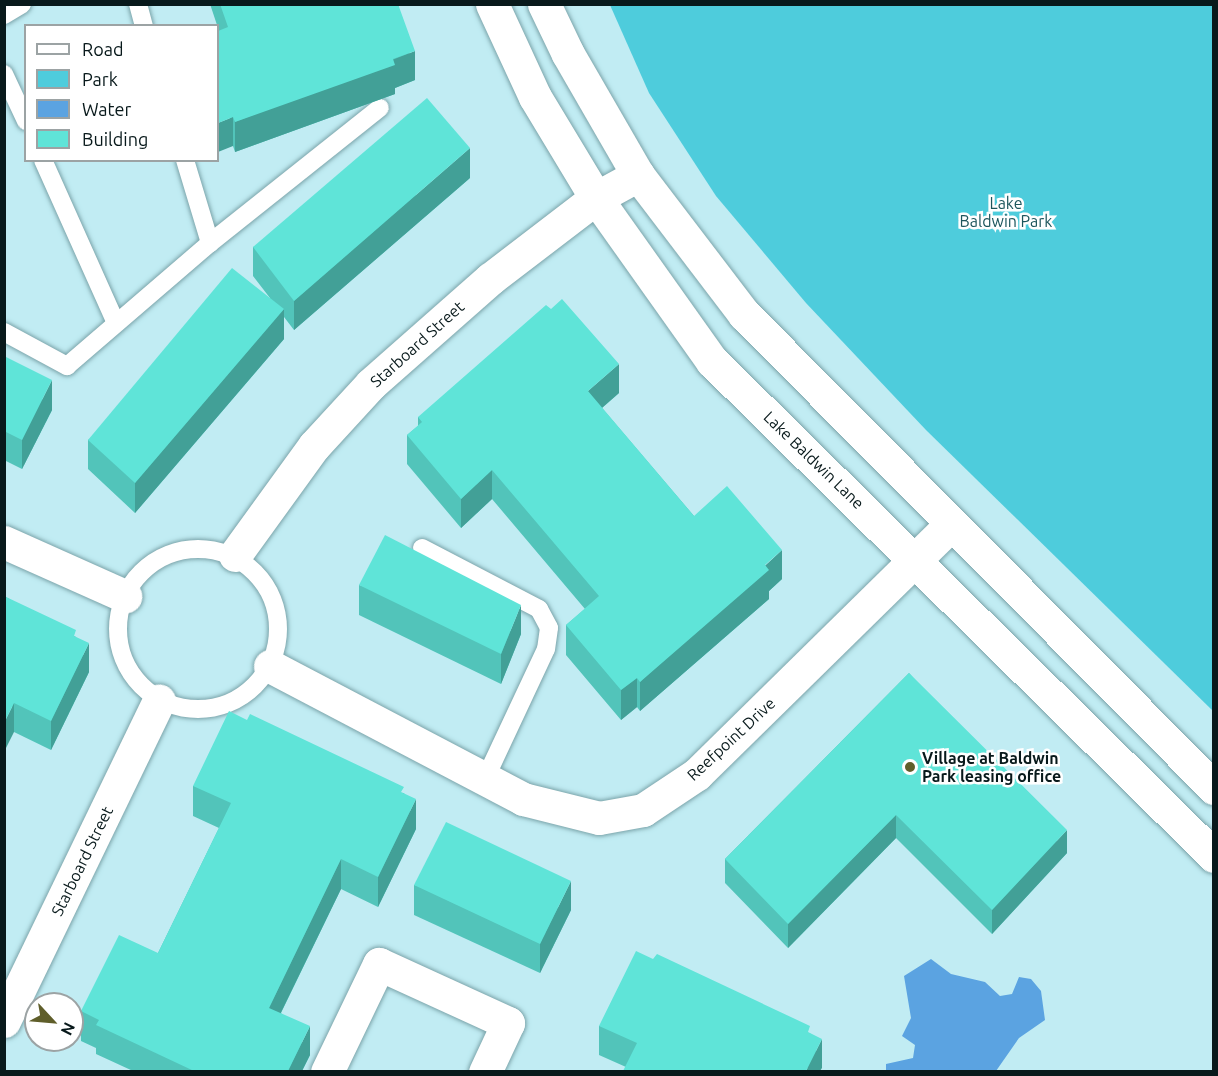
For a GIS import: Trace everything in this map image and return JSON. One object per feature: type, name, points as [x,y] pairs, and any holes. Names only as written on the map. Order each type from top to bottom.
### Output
[{"type":"street","name":"Lake Baldwin Lane","points":[[492,4],[535,97],[596,198],[712,361],[915,558],[1214,856]]},
{"type":"street","points":[[544,4],[568,54],[638,175],[744,314],[950,525],[1214,788]]},
{"type":"street","name":"Starboard Street","points":[[235,555],[314,446],[371,384],[490,279],[596,198],[638,175]]},
{"type":"street","name":"Reefpoint Drive","points":[[270,666],[523,798],[599,818],[643,810],[697,774],[950,525]]},
{"type":"street","points":[[4,542],[125,597]]},
{"type":"street","name":"Starboard Street","points":[[4,1022],[159,700]]},
{"type":"street","points":[[327,1071],[379,964],[508,1023],[485,1071]]},
{"type":"lane","points":[[4,15],[22,4]]},
{"type":"lane","points":[[138,4],[143,24]]},
{"type":"lane","points":[[4,74],[24,117]]},
{"type":"lane","points":[[4,332],[67,366],[210,243],[380,108]]},
{"type":"lane","points":[[44,162],[116,323]]},
{"type":"lane","points":[[186,162],[210,243]]},
{"type":"lane","points":[[202,548],[235,555],[268,589],[278,615],[278,642],[270,666],[255,687],[234,701],[209,709],[183,709],[159,700],[138,684],[123,661],[117,634],[125,597],[132,583],[151,563],[175,551],[202,548]]},
{"type":"lane","points":[[422,548],[539,609],[549,628],[546,649],[485,779]]},
{"type":"green space","name":"Lake Baldwin Park","points":[[610,5],[1213,5],[1213,711],[926,430],[806,303],[716,196],[649,93]]},
{"type":"water","points":[[931,959],[951,974],[985,982],[1000,996],[1012,994],[1019,977],[1031,979],[1041,991],[1045,1020],[1019,1038],[996,1071],[886,1071],[886,1064],[913,1058],[915,1045],[902,1036],[911,1018],[904,976]]},
{"type":"building","points":[[220,4],[398,4],[415,51],[393,59],[395,65],[235,122],[233,117],[219,123],[219,31],[228,27]]},
{"type":"building","points":[[427,98],[470,148],[294,301],[253,247]]},
{"type":"building","points":[[232,268],[284,309],[135,483],[88,440]]},
{"type":"building","points":[[562,299],[619,364],[588,391],[694,516],[727,486],[782,550],[765,565],[769,570],[640,682],[637,678],[621,690],[566,625],[599,596],[492,470],[461,499],[407,435],[422,422],[418,417],[546,305],[551,309]]},
{"type":"building","points":[[4,356],[52,380],[22,440],[4,431]]},
{"type":"building","points":[[385,535],[521,605],[501,654],[359,585]]},
{"type":"building","points":[[4,596],[76,630],[74,636],[89,643],[51,721],[14,703],[4,723]]},
{"type":"building","name":"Village at Baldwin Park leasing office","points":[[909,673],[1067,830],[992,910],[896,815],[788,924],[725,859]]},
{"type":"building","points":[[229,711],[247,720],[250,714],[404,787],[401,792],[416,799],[378,877],[341,859],[269,1008],[310,1026],[288,1071],[194,1071],[96,1025],[99,1020],[84,1012],[84,1005],[119,935],[158,953],[231,803],[193,786]]},
{"type":"building","points":[[446,822],[571,881],[540,944],[414,885]]},
{"type":"building","points":[[636,951],[653,959],[657,954],[810,1026],[808,1032],[822,1039],[806,1071],[623,1071],[637,1043],[599,1026]]},
{"type":"place","name":"Village at Baldwin Park leasing office","points":[[910,767]]}]
